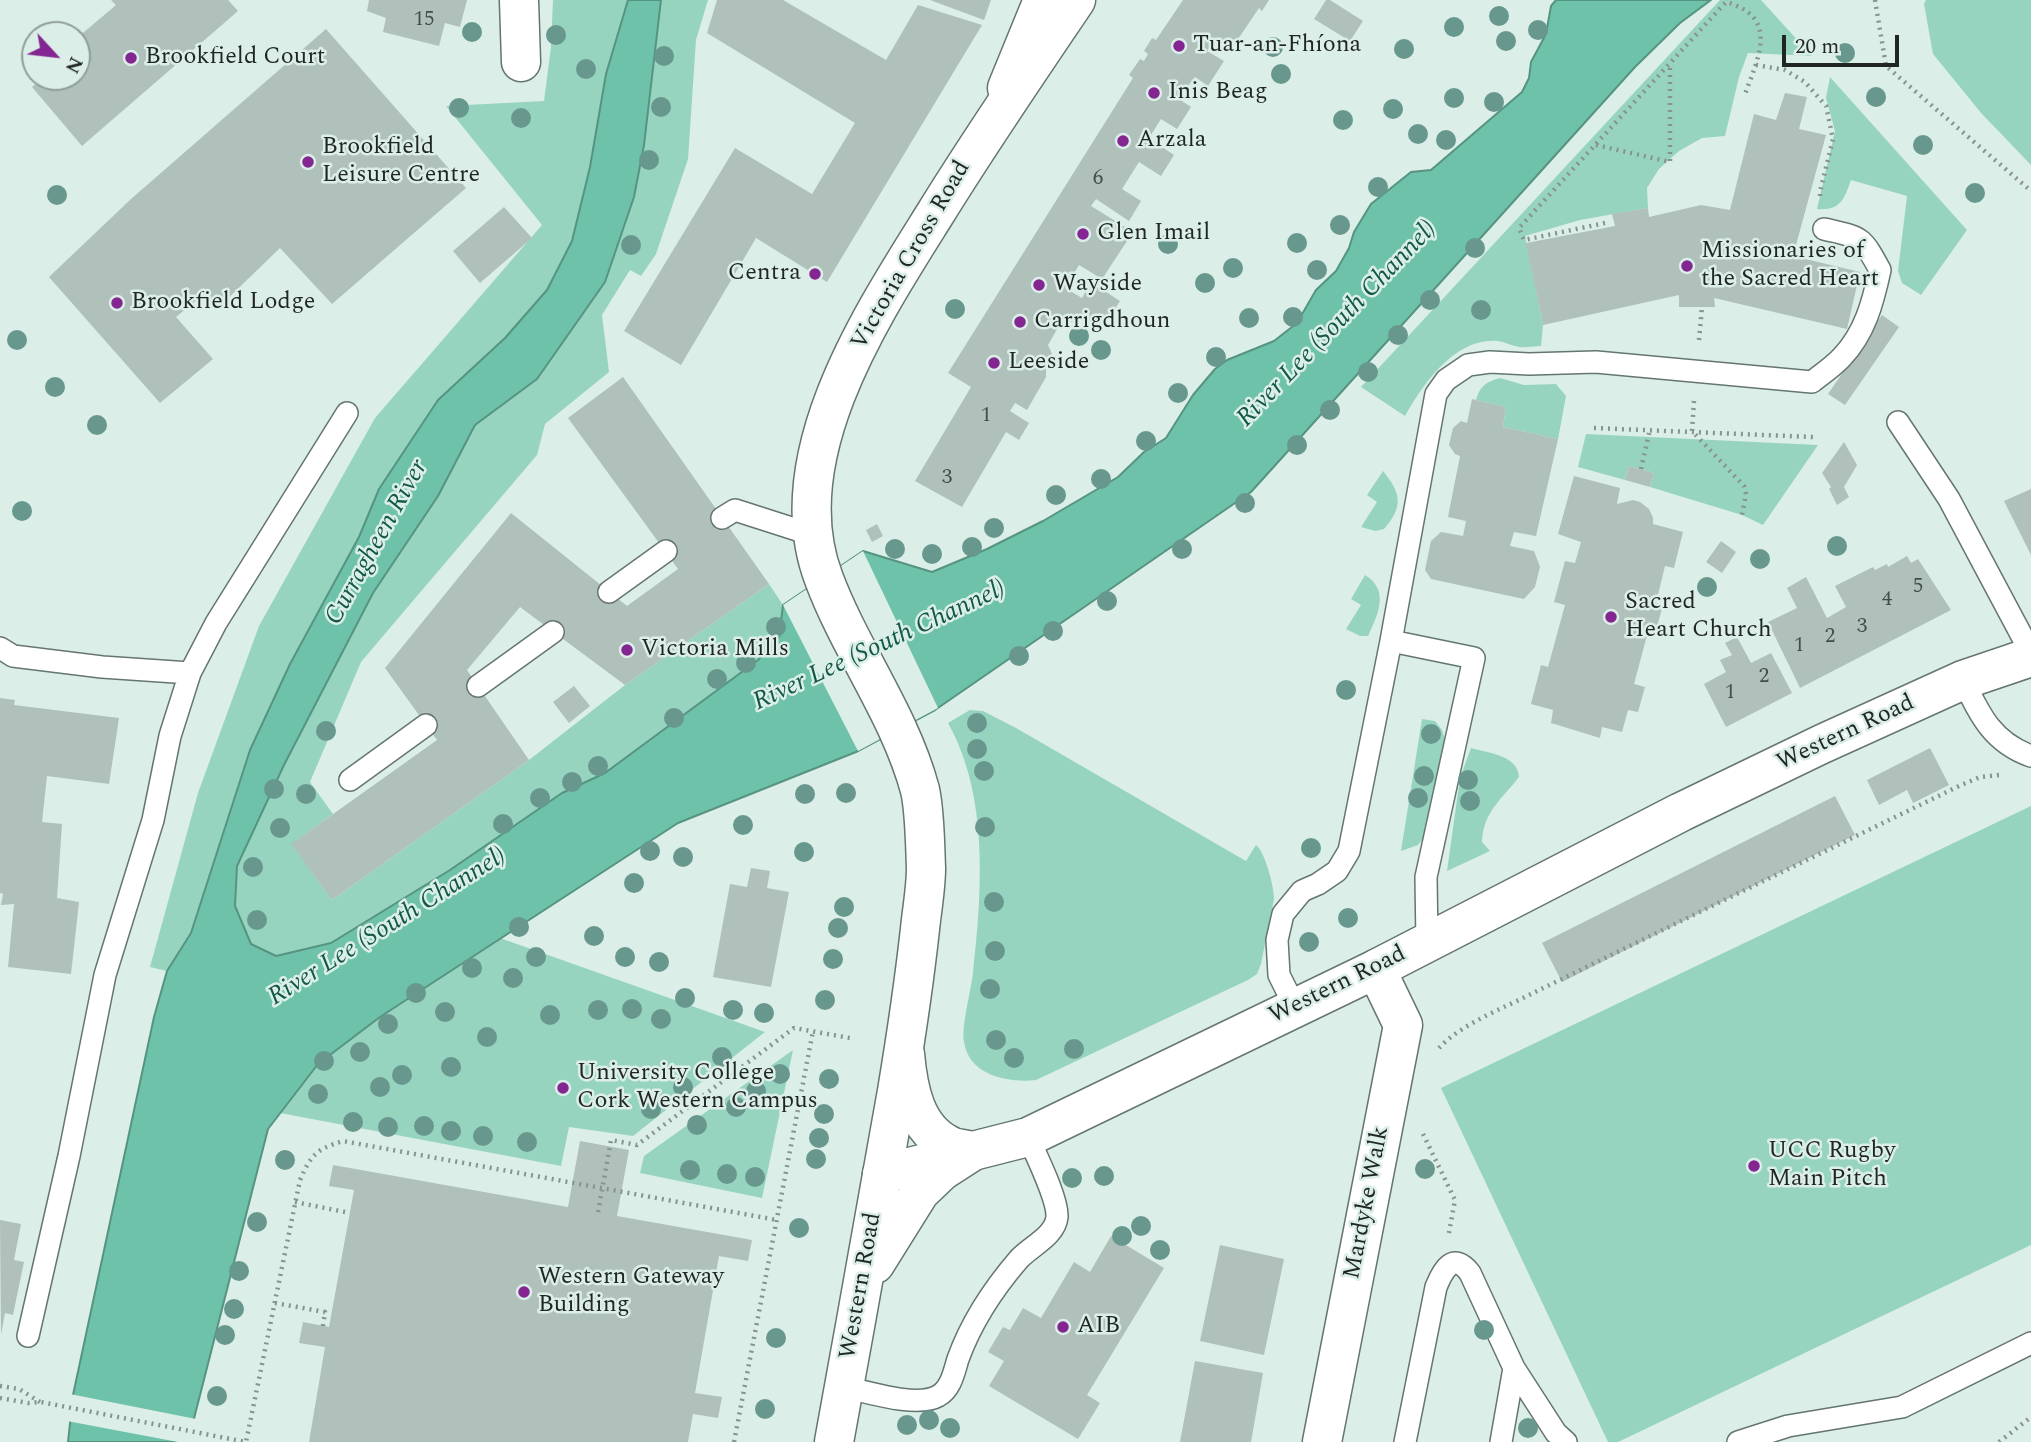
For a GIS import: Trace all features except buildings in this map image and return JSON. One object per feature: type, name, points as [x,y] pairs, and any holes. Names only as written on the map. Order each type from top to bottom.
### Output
[{"type":"main road","points":[[519,0],[521,62]]},
{"type":"main road","points":[[991,125],[1043,0]]},
{"type":"main road","name":"Victoria Cross Road","points":[[905,1045],[926,871],[920,793],[898,730],[823,578],[810,517],[811,489],[823,434],[840,385],[869,322],[991,125],[1076,0]]},
{"type":"main road","name":"Western Road","points":[[834,1442],[883,1174],[1028,1137],[1376,969],[1693,806],[1822,744],[1963,680],[2031,655]]},
{"type":"main road","name":"Mardyke Walk","points":[[1322,1442],[1403,1026],[1376,969]]},
{"type":"main road","points":[[905,1045],[907,1078],[915,1107],[930,1131],[951,1146],[973,1151]]},
{"type":"main road","points":[[883,1174],[905,1045]]},
{"type":"main road","points":[[863,1281],[920,1192],[942,1171],[973,1151]]},
{"type":"lane","points":[[1295,1007],[1279,975],[1276,940],[1283,914],[1302,891],[1337,871],[1349,851],[1436,394],[1446,380],[1468,365],[1490,362],[1596,362],[1812,382],[1842,357],[1859,334],[1872,306],[1880,270],[1859,237],[1824,229]]},
{"type":"lane","points":[[28,1336],[69,1156],[105,975],[153,820],[170,736],[190,673],[223,612],[347,413]]},
{"type":"lane","points":[[1898,422],[1949,499],[2031,655]]},
{"type":"lane","points":[[722,518],[735,510],[813,535]]},
{"type":"lane","points":[[609,592],[666,551]]},
{"type":"lane","points":[[478,686],[553,632]]},
{"type":"lane","points":[[1391,641],[1474,658],[1426,877],[1427,943]]},
{"type":"lane","points":[[0,648],[13,656],[102,667],[190,673]]},
{"type":"lane","points":[[1963,680],[1980,717],[1997,736],[2017,751],[2031,756]]},
{"type":"lane","points":[[350,780],[426,725]]},
{"type":"lane","points":[[844,1387],[903,1399],[925,1400],[940,1395],[951,1382],[965,1339],[986,1303],[1020,1258],[1055,1227],[1057,1213],[1028,1137]]},
{"type":"lane","points":[[1405,1442],[1436,1287],[1442,1270],[1457,1263],[1465,1267],[1514,1368],[1556,1433],[1566,1442]]},
{"type":"lane","points":[[1738,1442],[1788,1426],[1902,1407],[2031,1343]]},
{"type":"lane","points":[[1501,1442],[1514,1368]]},
{"type":"path","points":[[1875,0],[1886,66],[2031,191]]},
{"type":"path","points":[[1605,223],[1524,240],[1519,228],[1726,2],[1738,5],[1755,18],[1763,38],[1745,94]]},
{"type":"path","points":[[1595,144],[1670,162],[1670,64]]},
{"type":"path","points":[[1755,65],[1785,70],[1805,82],[1826,106],[1833,139],[1820,192],[1824,229]]},
{"type":"path","points":[[1702,307],[1692,430],[1744,486],[1746,494],[1742,515]]},
{"type":"path","points":[[1594,428],[1814,437]]},
{"type":"path","points":[[1641,469],[1650,429]]},
{"type":"path","points":[[1432,1055],[1447,1040],[1533,993],[1959,786],[1980,777],[2001,775]]},
{"type":"path","points":[[598,1212],[611,1140],[637,1145],[794,1028],[850,1038]]},
{"type":"path","points":[[734,1442],[813,1031]]},
{"type":"path","points":[[1421,1129],[1455,1200],[1442,1270]]},
{"type":"path","points":[[0,1386],[19,1389],[48,1404],[246,1442],[300,1180],[309,1160],[322,1147],[343,1140],[777,1220]]},
{"type":"path","points":[[295,1202],[350,1213]]},
{"type":"path","points":[[275,1303],[325,1312],[323,1326]]},
{"type":"path","points":[[0,1398],[28,1403],[41,1402]]},
{"type":"path","points":[[1999,1442],[2031,1418]]},
{"type":"shaded area","points":[[553,0],[628,0],[606,74],[590,167],[572,241],[547,290],[379,489],[359,537],[290,664],[250,750],[191,933],[167,971],[150,967],[198,793],[259,626],[375,418],[542,225],[446,106],[544,101],[551,47]]},
{"type":"shaded area","points":[[661,0],[708,0],[696,40],[688,159],[656,254],[641,276],[630,270],[602,315],[609,372],[545,424],[537,455],[361,662],[310,782],[333,814],[292,844],[332,900],[529,760],[625,685],[769,584],[783,605],[779,637],[758,660],[605,773],[562,793],[450,870],[331,943],[276,956],[251,944],[235,907],[237,866],[284,765],[373,593],[438,496],[475,425],[537,379],[605,282],[634,197],[644,145]]},
{"type":"shaded area","points":[[1720,0],[1761,0],[1812,56],[1748,53],[1739,77],[1725,136],[1702,138],[1679,151],[1659,169],[1647,188],[1648,208],[1580,220],[1525,236],[1543,325],[1541,346],[1519,347],[1498,341],[1482,342],[1468,347],[1454,355],[1431,377],[1405,416],[1361,387]]},
{"type":"shaded area","points":[[1926,0],[2031,0],[2031,165],[1982,114],[1933,54],[1924,4]]},
{"type":"shaded area","points":[[1830,77],[1967,230],[1921,295],[1902,283],[1898,271],[1907,196],[1851,180],[1840,203],[1831,208],[1817,209],[1835,131],[1826,98]]},
{"type":"shaded area","points":[[1500,378],[1524,385],[1556,384],[1566,396],[1558,439],[1503,427],[1506,407],[1476,400],[1484,385]]},
{"type":"shaded area","points":[[1586,434],[1818,445],[1763,525],[1742,515],[1650,487],[1654,473],[1629,466],[1625,480],[1578,467]]},
{"type":"shaded area","points":[[1383,471],[1394,487],[1398,500],[1395,514],[1390,521],[1384,529],[1375,531],[1361,527],[1377,502],[1367,495]]},
{"type":"shaded area","points":[[1365,575],[1377,588],[1380,603],[1368,636],[1360,636],[1346,629],[1361,605],[1351,599]]},
{"type":"shaded area","points":[[970,710],[983,711],[1016,728],[1246,861],[1256,845],[1268,870],[1274,899],[1257,974],[1036,1080],[1014,1080],[992,1075],[974,1063],[967,1054],[963,1036],[979,910],[979,845],[970,781],[961,751],[948,723]]},
{"type":"shaded area","points":[[1422,719],[1435,721],[1445,740],[1427,834],[1418,845],[1401,851]]},
{"type":"shaded area","points":[[1471,748],[1508,759],[1519,777],[1494,806],[1486,822],[1482,842],[1490,851],[1447,871],[1460,778]]},
{"type":"shaded area","name":"UCC Rugby Main Pitch","points":[[2031,806],[2031,1245],[1618,1442],[1608,1442],[1441,1088]]},
{"type":"shaded area","points":[[500,938],[765,1032],[633,1136],[569,1127],[561,1166],[280,1113],[318,1064],[380,1017]]},
{"type":"shaded area","points":[[793,1050],[762,1198],[640,1173],[644,1156]]},
{"type":"water","points":[[628,0],[661,0],[644,145],[634,197],[605,282],[537,379],[475,425],[438,496],[373,593],[284,765],[237,866],[235,906],[251,944],[276,956],[331,943],[450,870],[562,793],[605,773],[758,660],[779,637],[783,605],[863,551],[932,572],[1043,521],[1118,477],[1144,452],[1166,438],[1193,395],[1215,369],[1227,360],[1274,341],[1297,323],[1316,290],[1336,271],[1349,248],[1354,232],[1371,204],[1411,172],[1431,170],[1522,92],[1529,78],[1531,62],[1546,34],[1551,6],[1556,0],[1711,0],[1680,23],[1635,67],[1251,492],[935,710],[856,752],[678,823],[380,1017],[318,1064],[268,1129],[188,1442],[68,1442],[73,1395],[154,1017],[167,971],[191,933],[250,750],[290,664],[359,537],[379,489],[438,400],[505,338],[547,290],[572,241],[590,167],[606,74]]},
{"type":"pier","points":[[863,551],[938,708],[858,751],[783,605]]},
{"type":"pier","points":[[70,1394],[196,1419],[191,1442],[178,1442],[67,1421]]},
{"type":"place","name":"Tuar-an-Fhíona","points":[[1179,46]]},
{"type":"place","name":"Brookfield Court","points":[[131,58]]},
{"type":"place","name":"Inis Beag","points":[[1154,93]]},
{"type":"place","name":"Arzala","points":[[1123,141]]},
{"type":"place","name":"Brookfield Leisure Centre","points":[[308,162]]},
{"type":"place","name":"Glen Imail","points":[[1083,234]]},
{"type":"place","name":"Missionaries of the Sacred Heart","points":[[1687,266]]},
{"type":"place","name":"Centra","points":[[815,274]]},
{"type":"place","name":"Wayside","points":[[1039,285]]},
{"type":"place","name":"Brookfield Lodge","points":[[117,303]]},
{"type":"place","name":"Carrigdhoun","points":[[1020,322]]},
{"type":"place","name":"Leeside","points":[[994,363]]},
{"type":"place","name":"Sacred Heart Church","points":[[1611,617]]},
{"type":"place","name":"Victoria Mills","points":[[627,650]]},
{"type":"place","name":"University College Cork Western Campus","points":[[563,1088]]},
{"type":"place","name":"UCC Rugby Main Pitch","points":[[1754,1166]]},
{"type":"place","name":"Western Gateway Building","points":[[524,1292]]},
{"type":"place","name":"AIB","points":[[1063,1327]]},
{"type":"water label","name":"River Lee (South Channel)","points":[[1338,325]]},
{"type":"water label","name":"Curragheen River","points":[[378,543]]},
{"type":"water label","name":"River Lee (South Channel)","points":[[880,647]]},
{"type":"water label","name":"River Lee (South Channel)","points":[[388,928]]}]
